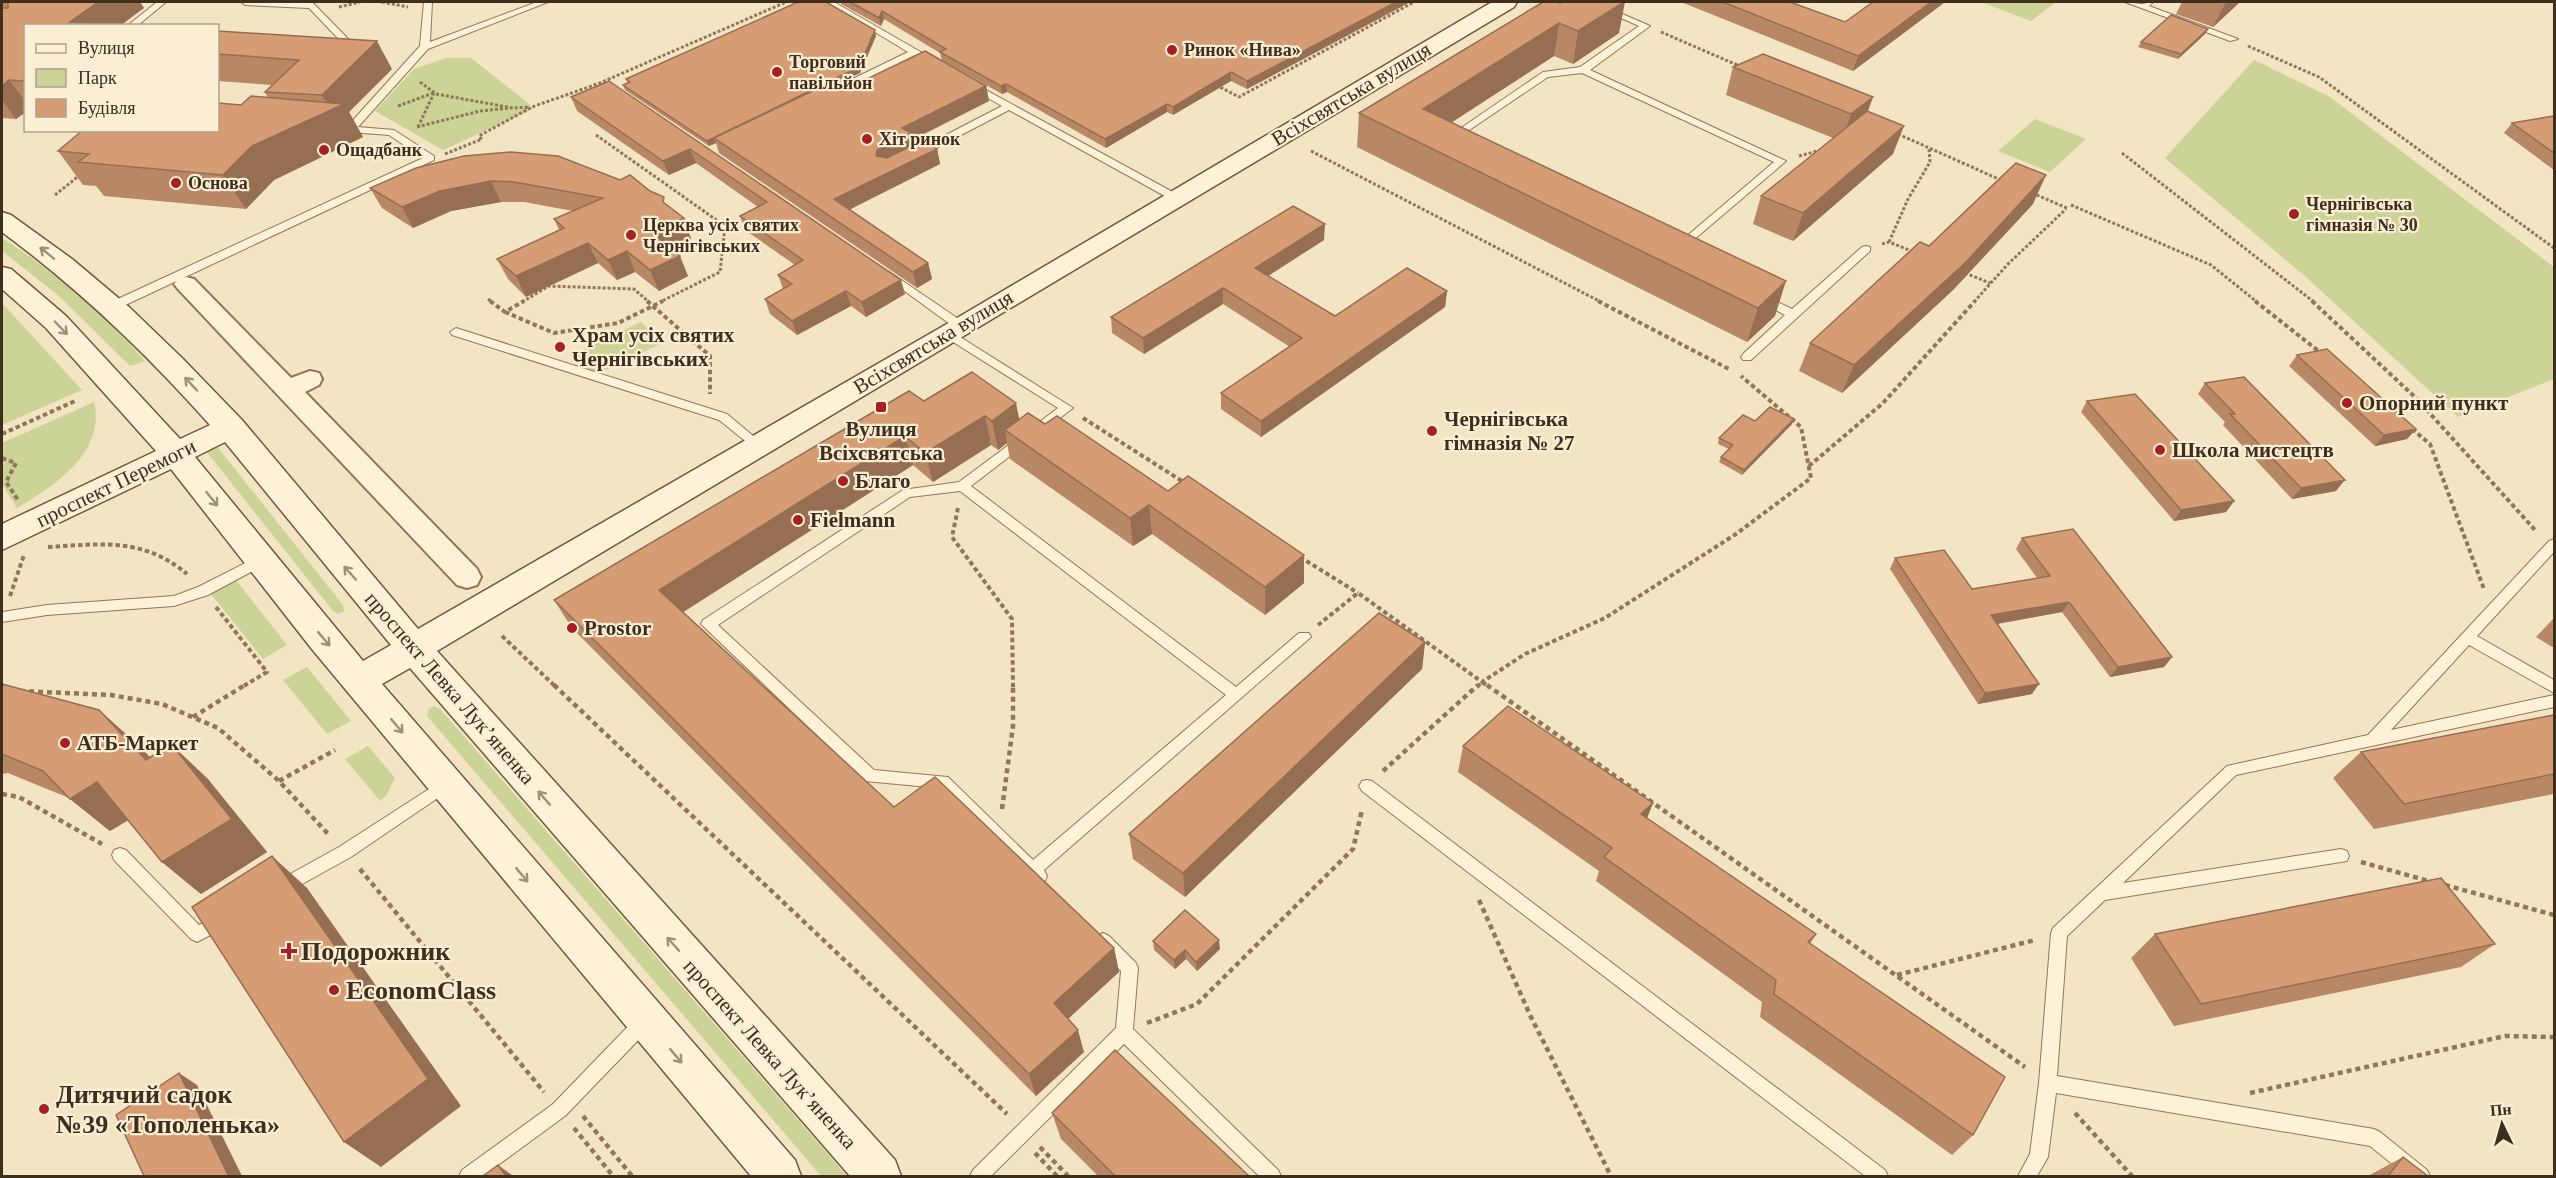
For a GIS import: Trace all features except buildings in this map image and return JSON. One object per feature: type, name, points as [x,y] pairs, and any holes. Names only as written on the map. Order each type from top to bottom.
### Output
[{"type":"main road","name":"Всіхсвятська вулиця","points":[[360,680],[415,650],[758,445],[955,331],[1506,2]]},
{"type":"main road","name":"проспект Левка Лукʼяненка","points":[[2,220],[31,240],[112,306],[170,361],[231,427],[415,650],[879,1176]]},
{"type":"main road","points":[[2,275],[56,322],[176,454],[323,639],[779,1176]]},
{"type":"main road","name":"проспект Перемоги","points":[[20,537],[231,427]]},
{"type":"street","points":[[186,284],[299,384],[466,577]]},
{"type":"lane","points":[[134,24],[162,2]]},
{"type":"lane","points":[[245,2],[310,4],[363,56],[348,55]]},
{"type":"lane","points":[[112,306],[430,158],[391,132],[344,128],[425,48],[544,2]]},
{"type":"lane","points":[[829,2],[942,67]]},
{"type":"lane","points":[[1589,2],[1646,26]]},
{"type":"lane","points":[[2129,2],[2146,4],[2233,39]]},
{"type":"lane","points":[[425,48],[428,6]]},
{"type":"lane","points":[[1458,146],[1447,141],[1546,74],[1583,70],[1646,26]]},
{"type":"lane","points":[[822,97],[915,52]]},
{"type":"lane","points":[[1583,70],[1781,161],[1672,253],[1682,258]]},
{"type":"lane","points":[[959,78],[1176,198]]},
{"type":"lane","points":[[906,159],[1009,106]]},
{"type":"lane","points":[[1747,357],[1866,249]]},
{"type":"lane","points":[[875,266],[955,331],[1067,408],[962,486],[907,493],[708,624],[870,776],[943,782],[1049,887]]},
{"type":"lane","points":[[1753,294],[1793,314]]},
{"type":"lane","points":[[456,332],[723,417],[758,445]]},
{"type":"lane","points":[[962,486],[1236,695]]},
{"type":"lane","points":[[2372,740],[2553,546]]},
{"type":"lane","points":[[2,617],[47,610],[174,601],[204,591],[261,560]]},
{"type":"lane","points":[[1033,870],[1304,637]]},
{"type":"lane","points":[[2466,637],[2554,687]]},
{"type":"lane","points":[[2027,1176],[2039,1156],[2048,1083],[2059,933],[2232,770],[2554,701]]},
{"type":"lane","points":[[267,895],[345,852],[446,784]]},
{"type":"lane","points":[[1367,786],[1879,1176]]},
{"type":"lane","points":[[120,855],[197,934],[238,911]]},
{"type":"lane","points":[[2098,894],[2340,856]]},
{"type":"lane","points":[[979,1176],[1124,1032],[1130,968],[1090,927]]},
{"type":"lane","points":[[468,1176],[564,1105],[646,1020]]},
{"type":"lane","points":[[1124,1032],[1272,1176]]},
{"type":"lane","points":[[2048,1083],[2374,1138],[2421,1176]]},
{"type":"path","points":[[382,2],[428,6]]},
{"type":"path","points":[[448,153],[482,139],[478,136],[532,107],[600,83],[786,2]]},
{"type":"path","points":[[1208,81],[1239,97],[1414,2]]},
{"type":"path","points":[[1646,26],[1744,68]]},
{"type":"path","points":[[2233,39],[2319,77],[2554,248]]},
{"type":"path","points":[[405,70],[434,93],[513,108]]},
{"type":"path","points":[[600,83],[610,88]]},
{"type":"path","points":[[418,127],[434,93]]},
{"type":"path","points":[[396,135],[480,111],[532,107]]},
{"type":"path","points":[[1891,131],[2003,181]]},
{"type":"path","points":[[488,299],[505,312],[554,333],[618,323],[720,272],[725,226],[596,135]]},
{"type":"path","points":[[1781,161],[1830,147]]},
{"type":"path","points":[[1890,242],[1908,199],[1930,162],[1929,148]]},
{"type":"path","points":[[1124,1032],[1197,1004],[1353,849],[1367,786],[1482,681],[1525,654],[1605,618],[1736,534],[1811,478],[1801,427],[1737,373],[1311,151]]},
{"type":"path","points":[[2122,153],[2303,292],[2416,398],[2553,546]]},
{"type":"path","points":[[55,195],[80,174]]},
{"type":"path","points":[[2024,190],[2067,208]]},
{"type":"path","points":[[1808,466],[1883,403],[1989,284],[2071,204],[2211,265],[2330,360]]},
{"type":"path","points":[[1866,249],[1890,242],[1920,254]]},
{"type":"path","points":[[1959,271],[1989,284]]},
{"type":"path","points":[[505,312],[549,286],[634,289],[710,356],[710,413]]},
{"type":"path","points":[[2,434],[75,401]]},
{"type":"path","points":[[1067,408],[1187,485]]},
{"type":"path","points":[[2412,429],[2430,444],[2492,609]]},
{"type":"path","points":[[2,458],[16,463],[13,473],[6,482],[20,537],[2,617]]},
{"type":"path","points":[[962,486],[952,537],[1012,619],[1013,726],[999,837]]},
{"type":"path","points":[[1298,555],[1358,593],[2048,1083],[2133,1176]]},
{"type":"path","points":[[1304,637],[1358,593]]},
{"type":"path","points":[[502,636],[1068,1176]]},
{"type":"path","points":[[192,717],[267,672]]},
{"type":"path","points":[[11,693],[30,690],[111,694],[162,704],[218,728],[279,781],[345,852],[564,1105],[632,1176]]},
{"type":"path","points":[[279,781],[335,750]]},
{"type":"path","points":[[2,794],[19,796],[120,855]]},
{"type":"path","points":[[1459,856],[1530,1015],[1611,1176]]},
{"type":"path","points":[[2340,856],[2554,915]]},
{"type":"path","points":[[1896,975],[2059,933]]},
{"type":"path","points":[[2226,1113],[2253,1090],[2505,1036],[2554,1037]]},
{"type":"path","points":[[564,1105],[613,1176]]},
{"type":"path","points":[[1022,1134],[1057,1176]]},
{"type":"green space","points":[[2056,2],[2031,21],[1984,3]]},
{"type":"green space","points":[[446,58],[471,58],[533,109],[443,150],[375,111],[414,69]]},
{"type":"green space","points":[[2254,60],[2330,97],[2554,267],[2554,379],[2458,417],[2307,278],[2165,158]]},
{"type":"green space","points":[[2035,119],[2086,139],[2050,172],[1998,151]]},
{"type":"green space","points":[[2,238],[78,294],[145,361],[130,366],[59,296],[2,251]]},
{"type":"green space","points":[[2,303],[82,390],[2,425]]},
{"type":"green space","points":[[641,322],[662,343],[592,377],[571,355]]},
{"type":"green space","points":[[94,402],[96,420],[85,452],[61,478],[17,508],[2,484],[2,443]]},
{"type":"green space","points":[[216,445],[343,605],[344,611],[338,614],[333,611],[206,451]]},
{"type":"green space","points":[[236,580],[287,645],[263,659],[211,594]]},
{"type":"green space","points":[[307,667],[351,721],[327,734],[283,680]]},
{"type":"green space","points":[[434,706],[440,709],[847,1176],[821,1176],[427,716],[429,709]]},
{"type":"green space","points":[[368,746],[395,778],[385,797],[380,801],[345,759]]},
{"type":"place","name":"Ринок «Нива»","points":[[1172,50]]},
{"type":"place","name":"Торговий павільйон","points":[[777,72]]},
{"type":"place","name":"Хіт ринок","points":[[867,139]]},
{"type":"place","name":"Ощадбанк","points":[[324,150]]},
{"type":"place","name":"Основа","points":[[176,183]]},
{"type":"place","name":"Чернігівська гімназія № 30","points":[[2294,214]]},
{"type":"place","name":"Церква усіх святих Чернігівських","points":[[631,235]]},
{"type":"place","name":"Храм усіх святих Чернігівських","points":[[560,347]]},
{"type":"place","name":"Опорний пункт","points":[[2347,403]]},
{"type":"place","name":"Вулиця Всіхсвятська","points":[[881,407]]},
{"type":"place","name":"Чернігівська гімназія № 27","points":[[1432,431]]},
{"type":"place","name":"Школа мистецтв","points":[[2160,450]]},
{"type":"place","name":"Благо","points":[[843,481]]},
{"type":"place","name":"Fielmann","points":[[798,520]]},
{"type":"place","name":"Prostor","points":[[572,628]]},
{"type":"place","name":"АТБ-Маркет","points":[[65,743]]},
{"type":"place","name":"Подорожник","points":[[289,951]]},
{"type":"place","name":"EconomClass","points":[[334,990]]},
{"type":"place","name":"Дитячий садок №39 «Тополенька»","points":[[44,1109]]}]
